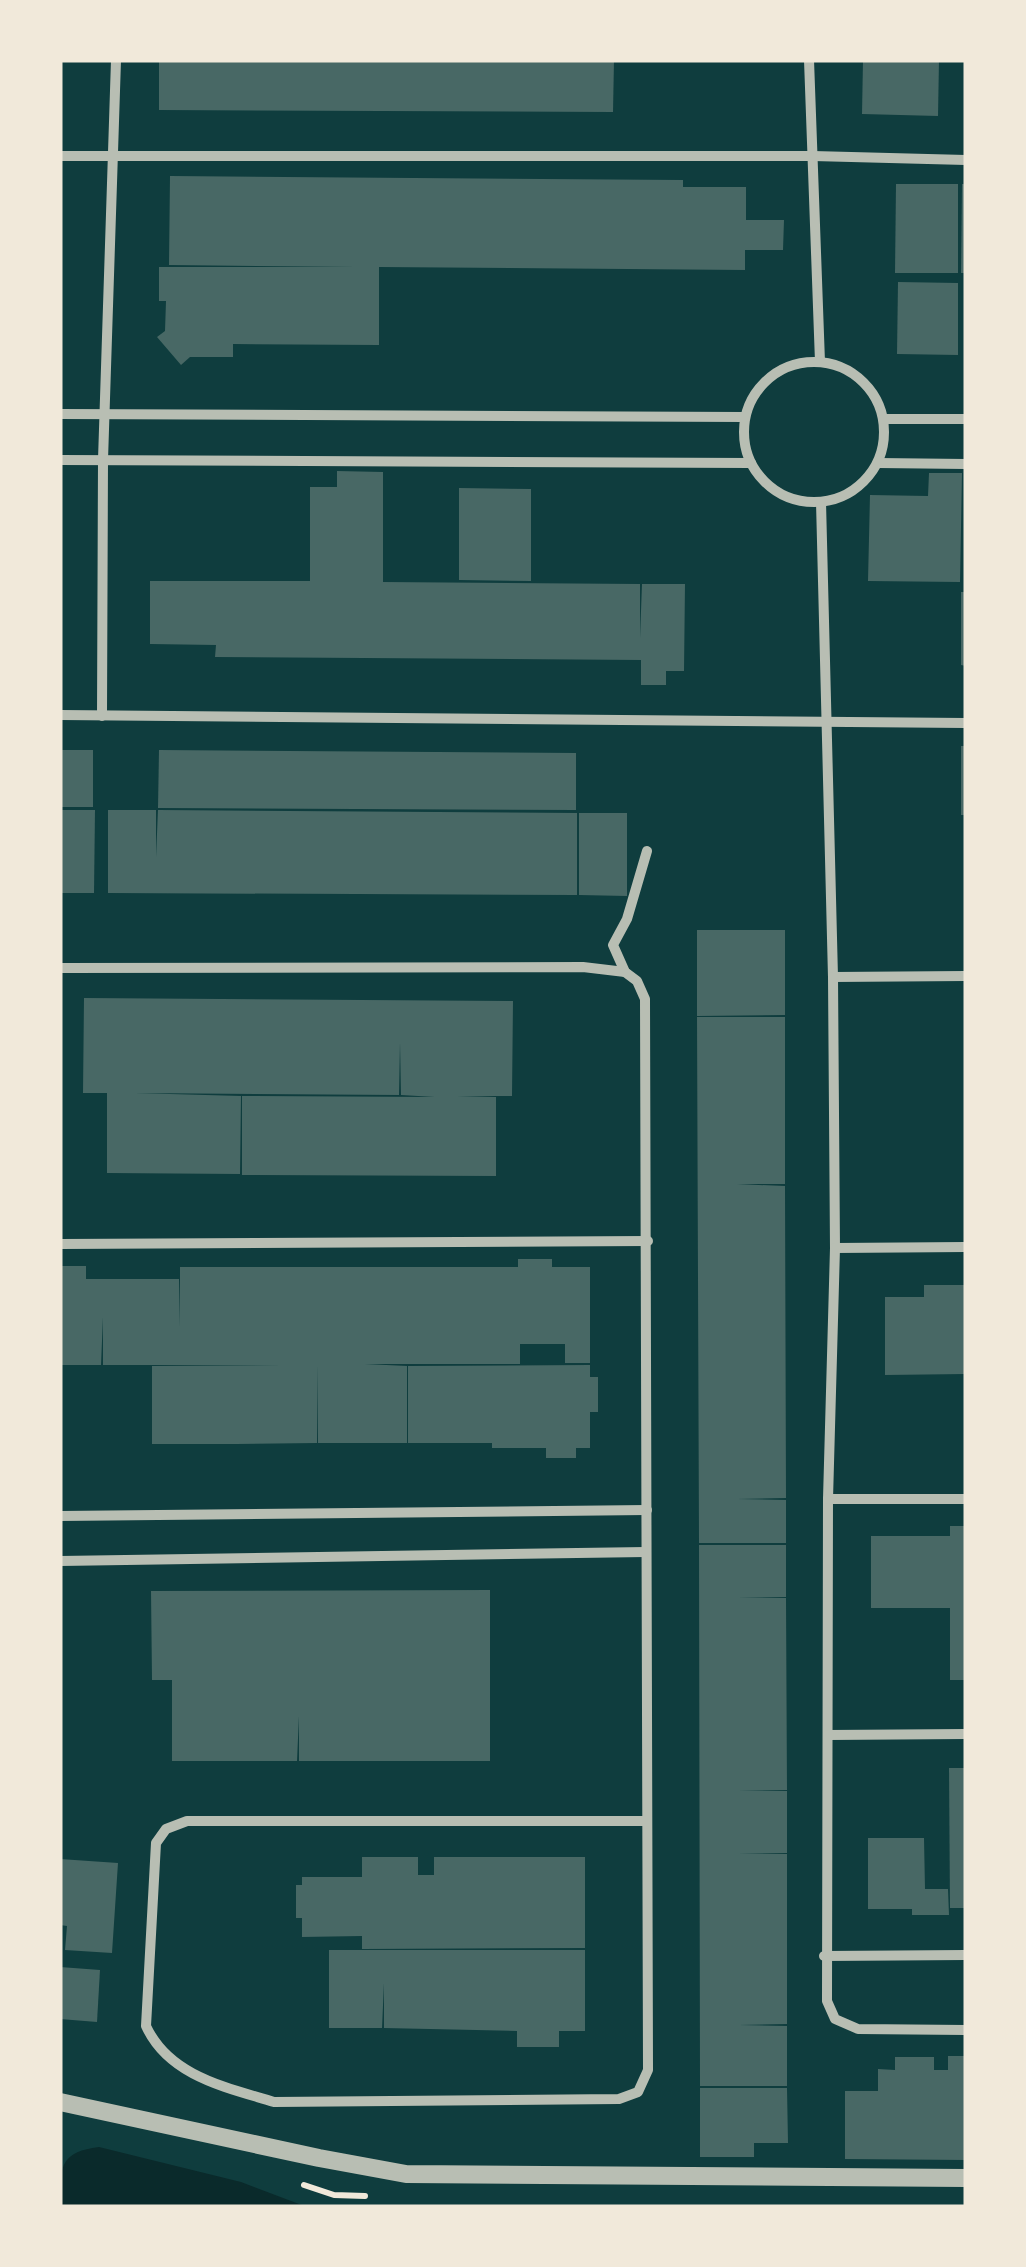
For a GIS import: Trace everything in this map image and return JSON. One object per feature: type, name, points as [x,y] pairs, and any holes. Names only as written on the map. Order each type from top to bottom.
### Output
[{"type":"street","points":[[102,716],[103,460],[116,60]]},
{"type":"street","points":[[809,60],[820,362]]},
{"type":"street","points":[[60,156],[813,156],[966,160]]},
{"type":"street","points":[[820,362],[842,368],[861,380],[876,397],[884,419],[884,441],[878,463],[855,490],[821,502],[793,499],[768,486],[750,463],[744,440],[745,417],[752,398],[780,370],[820,362]]},
{"type":"street","points":[[60,414],[745,417]]},
{"type":"street","points":[[884,419],[966,420]]},
{"type":"street","points":[[60,460],[750,463]]},
{"type":"street","points":[[878,463],[966,464]]},
{"type":"street","points":[[821,502],[833,977],[835,1248],[828,1499],[824,1956],[827,2000],[835,2019],[858,2029],[966,2030]]},
{"type":"street","points":[[60,715],[966,722]]},
{"type":"street","points":[[646,851],[626,918],[613,945],[645,999],[648,2070],[638,2092],[619,2099],[274,2102],[226,2088],[174,2064],[156,2046],[146,2026],[156,1843],[166,1829],[187,1820],[646,1821]]},
{"type":"street","points":[[60,968],[583,966],[626,972]]},
{"type":"street","points":[[833,977],[966,976]]},
{"type":"street","points":[[60,1244],[648,1241]]},
{"type":"street","points":[[835,1248],[966,1247]]},
{"type":"street","points":[[828,1499],[966,1499]]},
{"type":"street","points":[[60,1516],[646,1510]]},
{"type":"street","points":[[60,1561],[646,1552]]},
{"type":"street","points":[[828,1734],[966,1734]]},
{"type":"street","points":[[824,1956],[966,1955]]},
{"type":"street","points":[[60,2102],[406,2174],[966,2178]]},
{"type":"water","points":[[99,2147],[241,2182],[307,2207],[60,2207],[64,2165],[75,2153]]},
{"type":"building","points":[[159,60],[614,60],[613,112],[159,110]]},
{"type":"building","points":[[863,60],[939,60],[938,116],[862,114]]},
{"type":"building","points":[[170,176],[683,180],[683,187],[746,187],[746,220],[784,220],[783,250],[745,250],[745,270],[379,267],[379,345],[233,344],[233,357],[190,357],[181,365],[157,337],[165,331],[166,301],[159,301],[159,267],[355,267],[169,265]]},
{"type":"building","points":[[896,184],[958,184],[958,273],[895,273]]},
{"type":"building","points":[[962,184],[966,184],[966,273],[961,273]]},
{"type":"building","points":[[898,282],[958,283],[958,355],[897,354]]},
{"type":"building","points":[[337,471],[383,472],[383,582],[640,584],[640,638],[642,584],[685,584],[684,671],[666,671],[666,685],[641,685],[641,660],[215,657],[216,645],[150,644],[150,581],[310,581],[310,487],[337,487]]},
{"type":"building","points":[[929,473],[962,473],[960,582],[868,581],[870,495],[928,496]]},
{"type":"building","points":[[459,488],[531,489],[531,581],[459,580]]},
{"type":"building","points":[[961,592],[966,592],[966,666],[961,665]]},
{"type":"building","points":[[961,746],[966,746],[966,815],[961,815]]},
{"type":"building","points":[[60,750],[93,750],[93,807],[60,807]]},
{"type":"building","points":[[159,750],[576,753],[576,810],[158,808]]},
{"type":"building","points":[[60,810],[95,810],[94,893],[60,893]]},
{"type":"building","points":[[108,810],[156,810],[156,857],[158,810],[577,813],[577,895],[108,893]]},
{"type":"building","points":[[579,813],[627,813],[627,896],[579,895]]},
{"type":"building","points":[[697,930],[785,930],[785,1015],[697,1016]]},
{"type":"building","points":[[84,998],[513,1001],[512,1096],[457,1096],[496,1097],[496,1176],[242,1175],[242,1096],[435,1097],[401,1095],[400,1043],[399,1095],[135,1093],[241,1096],[240,1174],[107,1173],[107,1093],[83,1093]]},
{"type":"building","points":[[697,1017],[785,1017],[785,1184],[737,1184],[785,1186],[786,1498],[737,1499],[786,1500],[786,1543],[699,1543]]},
{"type":"building","points":[[518,1259],[552,1259],[552,1267],[590,1267],[590,1363],[565,1363],[565,1344],[520,1344],[520,1364],[365,1364],[407,1366],[407,1443],[318,1443],[318,1365],[317,1443],[152,1444],[152,1366],[282,1365],[103,1365],[103,1317],[101,1365],[60,1365],[60,1266],[86,1266],[86,1279],[179,1279],[180,1327],[180,1267],[518,1267]]},
{"type":"building","points":[[924,1285],[966,1285],[966,1374],[885,1375],[885,1297],[924,1297]]},
{"type":"building","points":[[590,1365],[590,1377],[598,1377],[598,1412],[590,1412],[590,1448],[576,1448],[576,1458],[546,1458],[546,1448],[492,1448],[492,1443],[408,1443],[408,1366]]},
{"type":"building","points":[[950,1526],[966,1526],[966,1680],[950,1680],[950,1608],[871,1608],[871,1536],[950,1536]]},
{"type":"building","points":[[699,1545],[786,1545],[786,1597],[738,1597],[786,1598],[787,1790],[738,1790],[787,1791],[787,1853],[738,1853],[787,1854],[787,2024],[739,2025],[787,2026],[787,2086],[700,2086]]},
{"type":"building","points":[[490,1590],[490,1761],[299,1761],[299,1716],[297,1761],[172,1761],[172,1680],[152,1680],[151,1591]]},
{"type":"building","points":[[949,1768],[966,1768],[966,1908],[950,1908]]},
{"type":"building","points":[[868,1838],[924,1838],[925,1889],[948,1889],[949,1915],[912,1915],[912,1909],[868,1909]]},
{"type":"building","points":[[362,1857],[418,1857],[418,1875],[434,1875],[434,1857],[585,1857],[585,1948],[362,1949],[362,1936],[302,1937],[302,1918],[296,1918],[296,1885],[302,1885],[302,1877],[362,1877]]},
{"type":"building","points":[[60,1859],[118,1863],[112,1953],[65,1950],[67,1926],[60,1925]]},
{"type":"building","points":[[329,1950],[585,1950],[585,2031],[559,2031],[559,2047],[517,2047],[517,2031],[384,2028],[384,1983],[382,2028],[329,2028]]},
{"type":"building","points":[[60,1967],[100,1970],[97,2022],[60,2019]]},
{"type":"building","points":[[948,2056],[966,2056],[966,2160],[845,2159],[845,2091],[878,2091],[878,2069],[895,2070],[895,2057],[934,2057],[934,2070],[948,2070]]},
{"type":"building","points":[[700,2088],[787,2088],[788,2143],[754,2143],[754,2157],[700,2157]]}]
